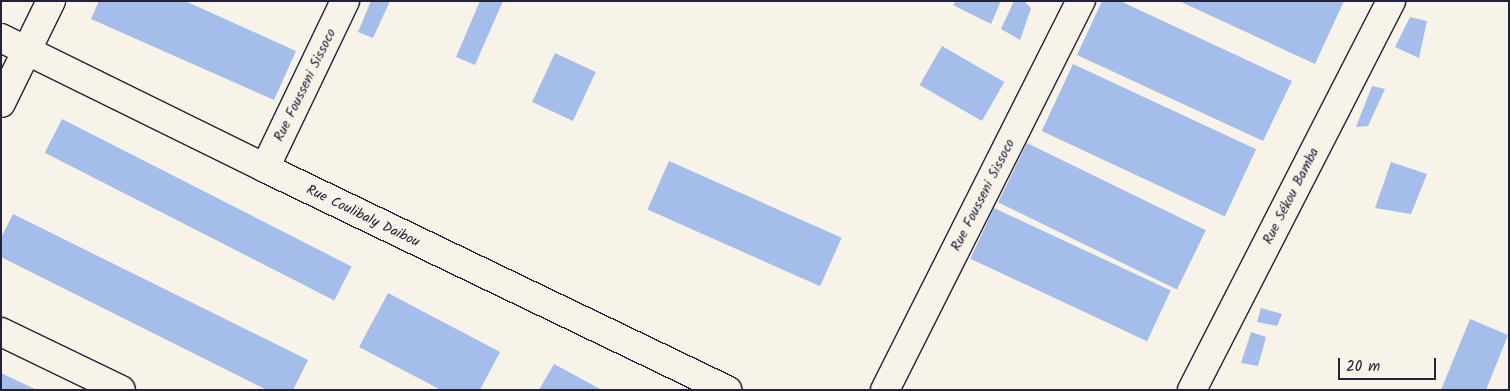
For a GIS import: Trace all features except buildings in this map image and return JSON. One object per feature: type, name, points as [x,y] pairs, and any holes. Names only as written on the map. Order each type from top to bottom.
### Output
[{"type":"street","points":[[1,103],[50,1]]},
{"type":"street","name":"Rue Fousseni Sissoco","points":[[265,168],[345,1]]},
{"type":"street","name":"Rue Fousseni Sissoco","points":[[885,390],[1081,1]]},
{"type":"street","name":"Rue Sékou Bamba","points":[[1192,390],[1391,1]]},
{"type":"street","name":"Rue Coulibaly Daibou","points":[[1,38],[265,168],[727,390]]},
{"type":"street","points":[[1,332],[121,390]]}]
